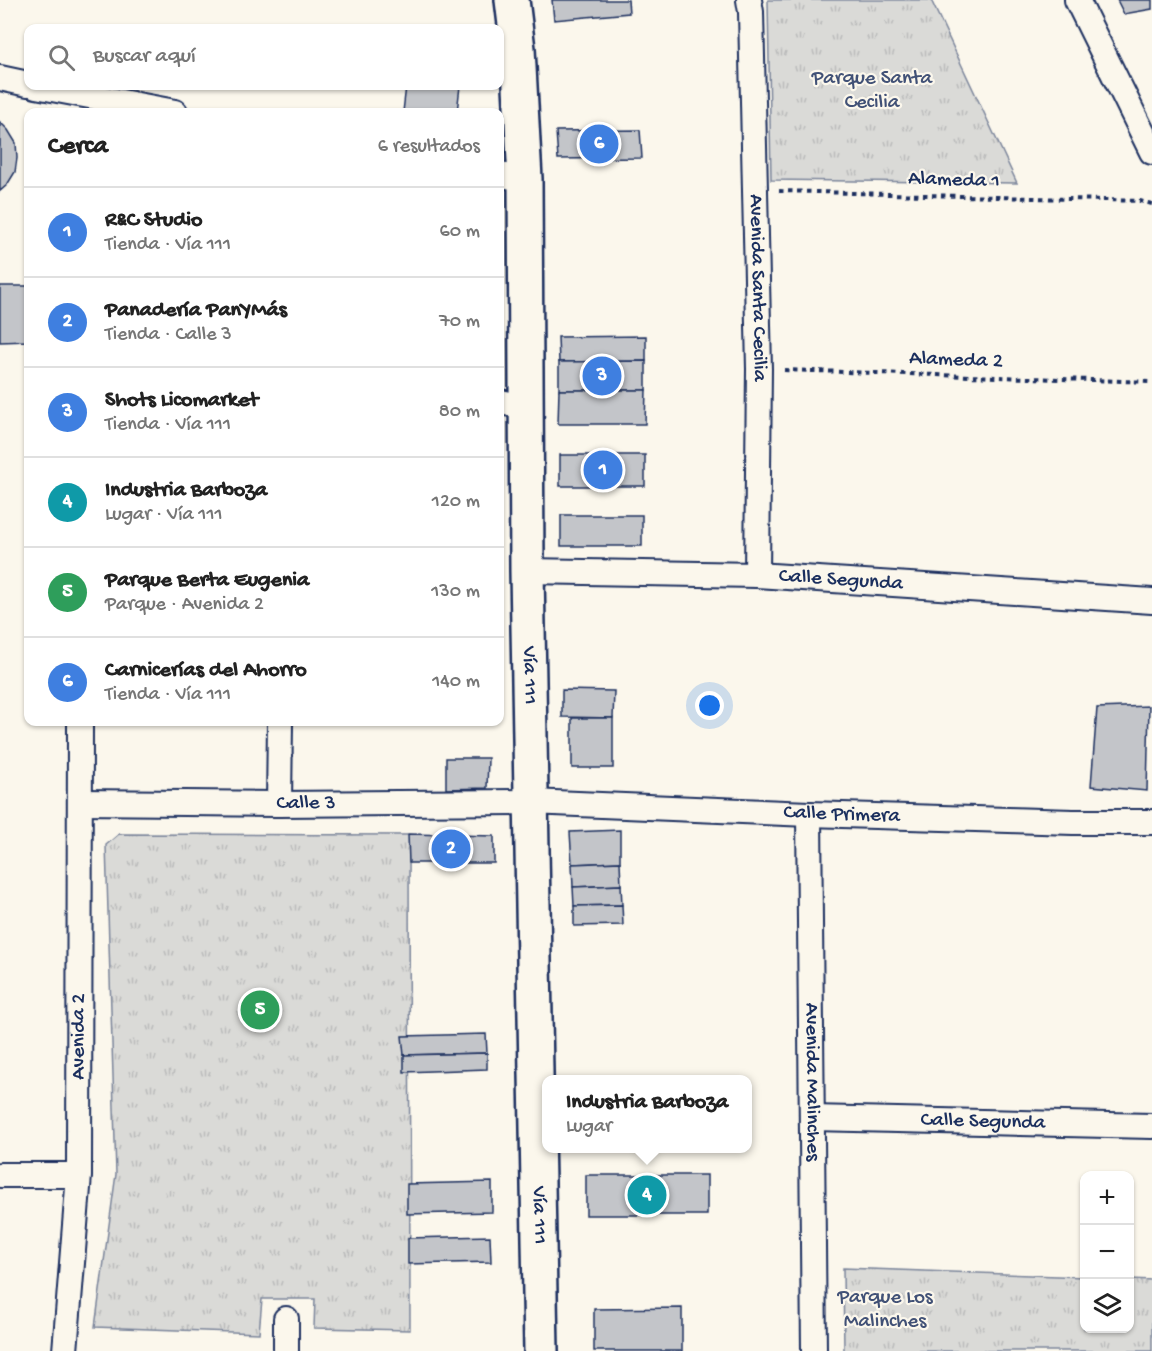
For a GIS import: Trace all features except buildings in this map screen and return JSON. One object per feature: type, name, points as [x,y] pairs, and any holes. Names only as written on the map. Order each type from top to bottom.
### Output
[{"type":"main road","name":"Vía 111","points":[[512,0],[518,49],[512,177],[513,405],[527,571],[541,1351]]},
{"type":"street","name":"Avenida Santa Cecilia","points":[[749,0],[759,369],[757,575]]},
{"type":"street","points":[[1077,0],[1152,152]]},
{"type":"street","points":[[0,78],[24,83]]},
{"type":"street","points":[[57,90],[154,108]]},
{"type":"street","name":"Calle Segunda","points":[[527,571],[757,575],[1152,601]]},
{"type":"street","name":"Avenida 2","points":[[65,1351],[80,1175],[80,726]]},
{"type":"street","points":[[279,804],[280,726]]},
{"type":"street","name":"Calle 3","points":[[80,802],[279,804],[531,802]]},
{"type":"street","name":"Calle Primera","points":[[531,802],[809,814],[1073,822],[1152,822]]},
{"type":"street","name":"Avenida Malinches","points":[[809,814],[814,1351]]},
{"type":"street","name":"Calle Segunda","points":[[812,1118],[1152,1126]]},
{"type":"street","points":[[0,1175],[80,1175]]},
{"type":"street","points":[[286,1319],[286,1351]]},
{"type":"path","name":"Alameda 1","points":[[754,190],[1140,201],[1152,204]]},
{"type":"path","name":"Alameda 2","points":[[759,369],[1152,382]]},
{"type":"green space","name":"Parque Santa Cecilia","points":[[768,0],[931,0],[1017,183],[771,180]]},
{"type":"green space","points":[[119,834],[409,835],[410,1330],[314,1328],[315,1299],[262,1299],[259,1333],[95,1327],[116,1174],[106,845]]},
{"type":"green space","name":"Parque Los Malinches","points":[[843,1268],[1080,1277],[1080,1333],[1134,1333],[1134,1279],[1152,1280],[1152,1351],[844,1351]]},
{"type":"place","name":"Carnicerías del Ahorro","points":[[599,144]]},
{"type":"place","name":"Shots Licomarket","points":[[602,376]]},
{"type":"place","name":"R&C Studio","points":[[603,470]]},
{"type":"place","name":"Panadería PanYMás","points":[[451,849]]},
{"type":"place","name":"Parque Berta Eugenia","points":[[260,1010]]},
{"type":"place","name":"Industria Barboza","points":[[647,1195]]}]
